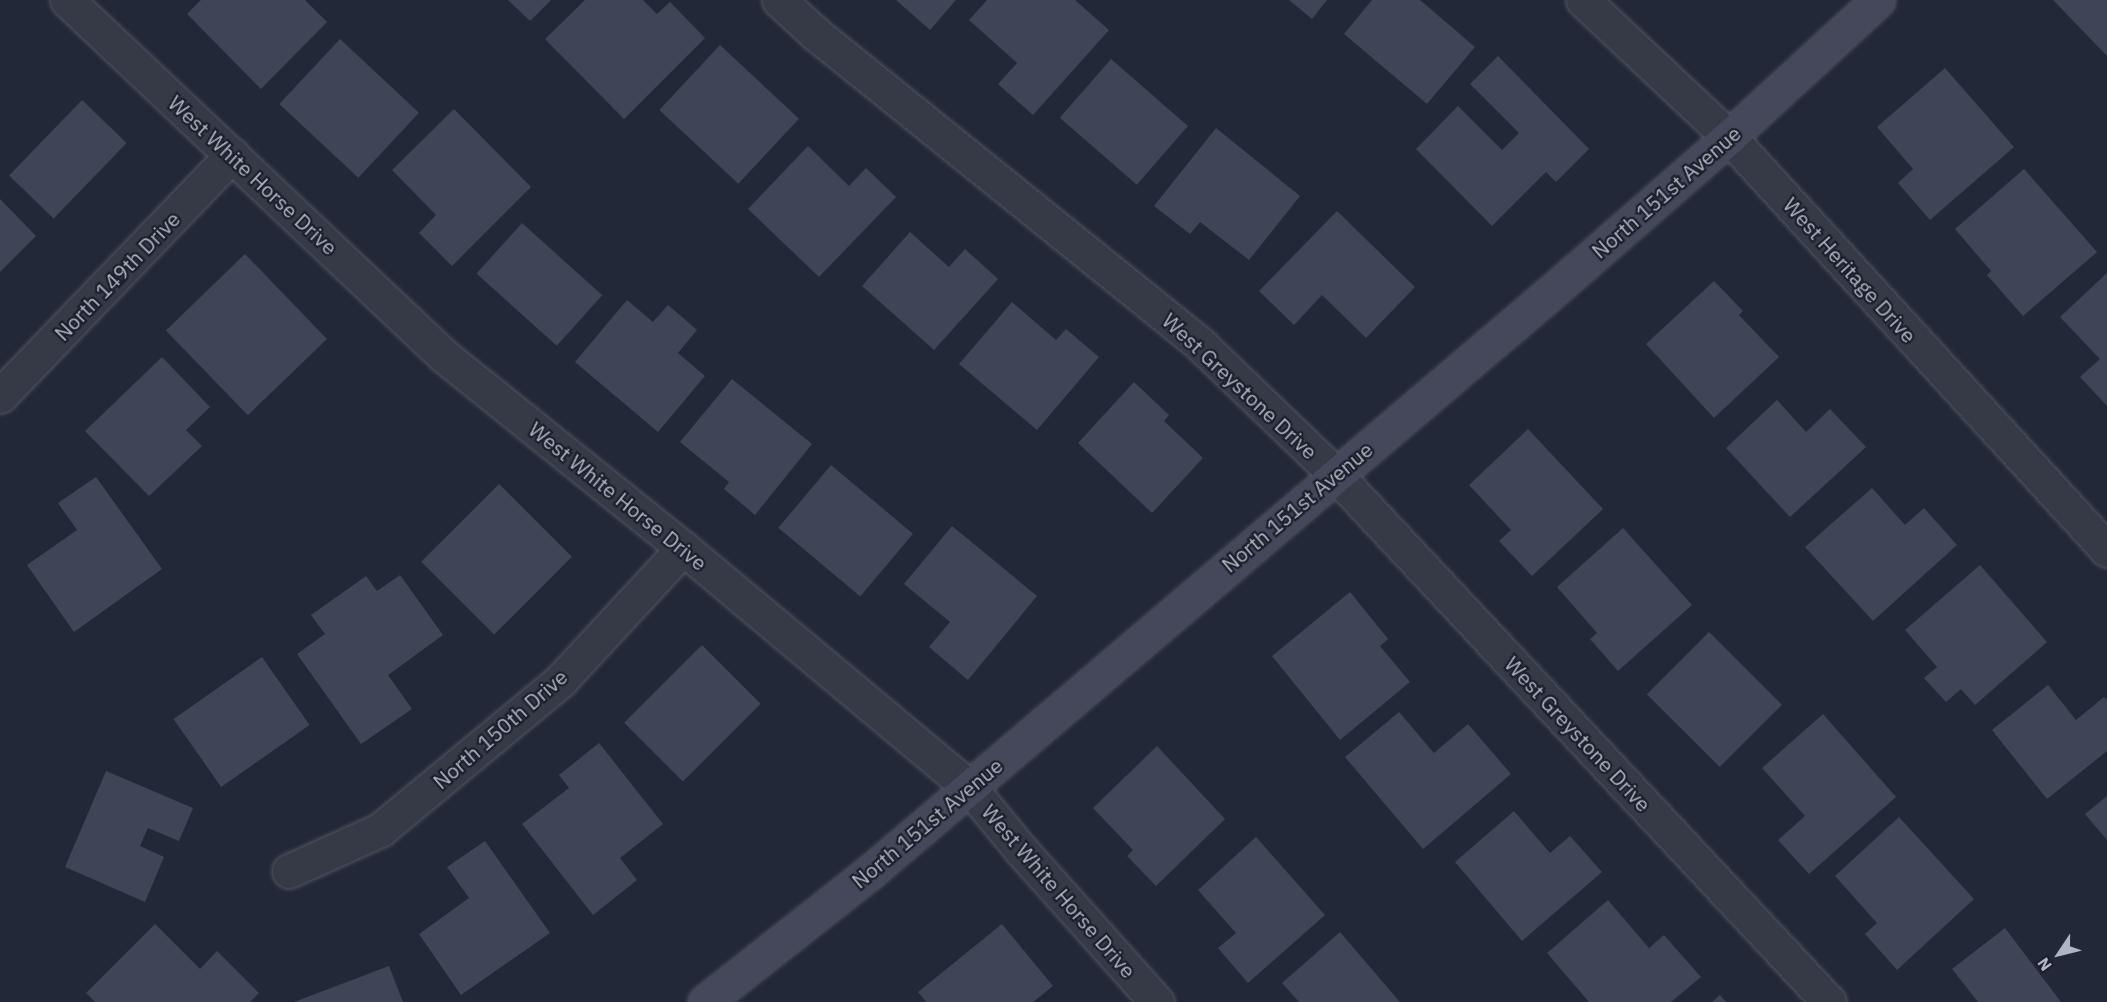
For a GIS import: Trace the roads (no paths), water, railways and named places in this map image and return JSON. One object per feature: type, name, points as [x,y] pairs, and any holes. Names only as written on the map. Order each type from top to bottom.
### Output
[{"type":"street","name":"West White Horse Drive","points":[[67,0],[444,356],[683,548],[970,788],[1021,850],[1157,1002]]},
{"type":"street","name":"West Greystone Drive","points":[[779,0],[825,41],[1203,346],[1335,474],[1829,1002]]},
{"type":"street","name":"West Heritage Drive","points":[[1582,0],[1729,137],[2107,550]]},
{"type":"street","name":"North 151st Avenue","points":[[705,1002],[869,873],[1548,295],[1729,137],[1878,0]]},
{"type":"street","name":"North 149th Drive","points":[[0,396],[232,155]]},
{"type":"street","name":"North 150th Drive","points":[[289,871],[380,830],[560,681],[683,548]]}]
